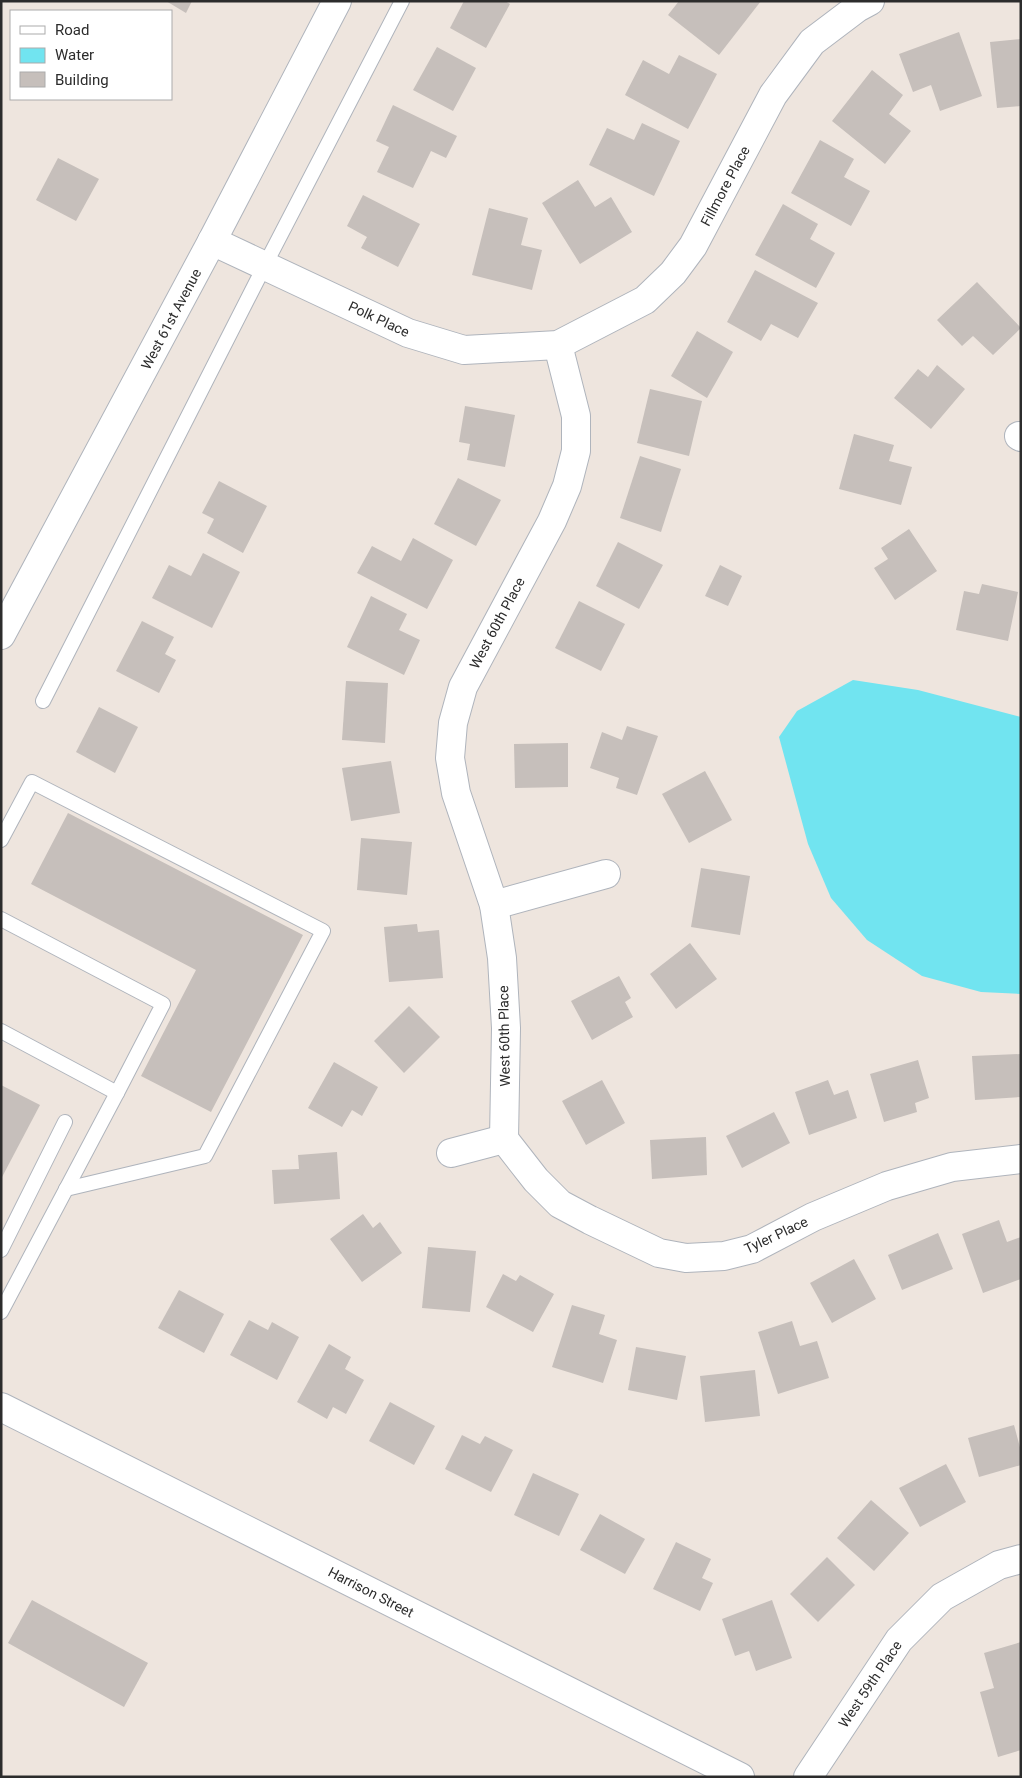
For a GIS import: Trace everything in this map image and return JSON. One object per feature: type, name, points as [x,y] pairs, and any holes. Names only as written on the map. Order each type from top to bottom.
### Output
[{"type":"street","name":"West 61st Avenue","points":[[1,635],[212,241],[337,1]]},
{"type":"street","name":"Fillmore Place","points":[[558,345],[646,300],[673,274],[693,246],[773,95],[812,42],[857,8],[870,1]]},
{"type":"street","name":"Polk Place","points":[[212,241],[408,334],[464,350],[558,345]]},
{"type":"street","name":"West 60th Place","points":[[504,1139],[506,1028],[502,958],[494,905],[456,793],[450,758],[454,723],[463,687],[552,520],[567,486],[576,451],[576,416],[558,345]]},
{"type":"street","points":[[494,905],[606,874]]},
{"type":"street","points":[[451,1152],[504,1139]]},
{"type":"street","name":"Tyler Place","points":[[504,1139],[536,1180],[560,1204],[659,1253],[686,1258],[724,1256],[752,1249],[812,1217],[887,1186],[952,1167],[1021,1159]]},
{"type":"street","name":"Harrison Street","points":[[1,1407],[740,1777]]},
{"type":"street","name":"West 59th Place","points":[[808,1777],[899,1640],[942,1597],[999,1565],[1021,1559]]},
{"type":"lane","points":[[43,701],[402,1]]},
{"type":"lane","points":[[1,840],[32,782],[323,931],[205,1156],[66,1189]]},
{"type":"lane","points":[[1,919],[163,1004],[2,1308]]},
{"type":"lane","points":[[1,1031],[117,1093]]},
{"type":"lane","points":[[1,1250],[7,1225],[65,1122]]},
{"type":"water","points":[[853,680],[918,690],[1021,717],[1021,994],[981,992],[922,976],[867,940],[831,898],[808,844],[779,737],[797,711]]},
{"type":"building","points":[[166,1],[192,1],[186,13]]},
{"type":"building","points":[[464,1],[505,1],[510,4],[486,48],[450,28]]},
{"type":"building","points":[[679,1],[761,1],[719,55],[668,15]]},
{"type":"building","points":[[959,32],[982,96],[940,111],[931,85],[913,92],[899,54]]},
{"type":"building","points":[[1021,39],[1021,106],[997,108],[990,42]]},
{"type":"building","points":[[437,47],[476,68],[453,111],[413,90]]},
{"type":"building","points":[[679,55],[717,74],[688,129],[625,95],[643,60],[669,74]]},
{"type":"building","points":[[872,70],[903,95],[889,114],[911,131],[885,164],[832,121]]},
{"type":"building","points":[[393,105],[457,136],[446,158],[431,151],[413,188],[377,172],[389,147],[376,141]]},
{"type":"building","points":[[642,123],[680,141],[654,196],[589,165],[607,128],[634,140]]},
{"type":"building","points":[[820,140],[854,159],[844,177],[870,191],[851,226],[791,193]]},
{"type":"building","points":[[58,158],[99,179],[76,221],[36,200]]},
{"type":"building","points":[[578,180],[595,207],[611,197],[632,232],[580,264],[542,203]]},
{"type":"building","points":[[363,195],[420,224],[398,267],[361,248],[367,237],[347,226]]},
{"type":"building","points":[[783,204],[818,224],[810,239],[835,253],[816,288],[755,255]]},
{"type":"building","points":[[489,208],[528,218],[521,245],[542,250],[532,290],[472,275]]},
{"type":"building","points":[[755,270],[818,303],[798,338],[771,324],[761,341],[727,322]]},
{"type":"building","points":[[977,282],[1021,328],[993,355],[973,336],[962,346],[937,320]]},
{"type":"building","points":[[697,331],[733,352],[707,398],[671,376]]},
{"type":"building","points":[[937,365],[965,389],[931,429],[894,398],[918,369],[928,377]]},
{"type":"building","points":[[650,389],[702,401],[689,456],[637,443]]},
{"type":"building","points":[[465,406],[515,415],[505,467],[467,460],[470,444],[459,442]]},
{"type":"building","points":[[854,434],[894,445],[889,461],[912,467],[901,505],[839,489]]},
{"type":"building","points":[[640,456],[681,469],[661,532],[620,518]]},
{"type":"building","points":[[458,478],[501,500],[476,546],[434,524]]},
{"type":"building","points":[[219,481],[267,506],[243,553],[207,533],[214,519],[202,513]]},
{"type":"building","points":[[909,529],[937,571],[895,600],[874,568],[888,559],[881,548]]},
{"type":"building","points":[[413,538],[453,560],[427,609],[357,573],[372,546],[401,561]]},
{"type":"building","points":[[618,542],[663,565],[639,609],[596,586]]},
{"type":"building","points":[[203,553],[240,572],[212,628],[152,598],[169,565],[191,576]]},
{"type":"building","points":[[720,565],[742,576],[728,606],[705,596]]},
{"type":"building","points":[[982,584],[1018,592],[1008,641],[956,630],[964,591],[979,594]]},
{"type":"building","points":[[371,596],[407,614],[399,630],[420,640],[404,675],[347,647]]},
{"type":"building","points":[[579,601],[625,624],[601,671],[555,648]]},
{"type":"building","points":[[142,621],[174,637],[165,654],[176,660],[159,693],[116,671]]},
{"type":"building","points":[[346,681],[388,683],[385,743],[342,740]]},
{"type":"building","points":[[99,707],[138,727],[115,773],[76,752]]},
{"type":"building","points":[[627,726],[658,736],[637,795],[616,788],[619,778],[590,768],[602,732],[622,740]]},
{"type":"building","points":[[568,743],[568,787],[515,788],[514,744]]},
{"type":"building","points":[[391,761],[400,813],[351,821],[342,768]]},
{"type":"building","points":[[705,771],[732,820],[689,843],[662,794]]},
{"type":"building","points":[[68,813],[303,935],[211,1112],[141,1076],[196,970],[31,884]]},
{"type":"building","points":[[361,838],[412,842],[407,895],[357,890]]},
{"type":"building","points":[[701,868],[750,876],[740,935],[691,927]]},
{"type":"building","points":[[417,924],[418,932],[439,930],[443,978],[389,982],[384,927]]},
{"type":"building","points":[[690,943],[717,979],[676,1009],[650,974]]},
{"type":"building","points":[[619,976],[631,998],[625,1002],[633,1017],[592,1040],[571,1001]]},
{"type":"building","points":[[409,1006],[440,1037],[404,1073],[374,1041]]},
{"type":"building","points":[[1021,1054],[1021,1097],[975,1100],[972,1056]]},
{"type":"building","points":[[918,1060],[929,1098],[915,1103],[917,1112],[884,1122],[870,1074]]},
{"type":"building","points":[[334,1062],[378,1087],[362,1116],[352,1110],[342,1127],[308,1108]]},
{"type":"building","points":[[602,1080],[625,1123],[586,1145],[562,1101]]},
{"type":"building","points":[[828,1080],[834,1095],[848,1090],[857,1118],[809,1135],[795,1092]]},
{"type":"building","points":[[1,1085],[40,1105],[1,1179]]},
{"type":"building","points":[[774,1112],[790,1143],[742,1168],[726,1136]]},
{"type":"building","points":[[706,1137],[707,1175],[652,1179],[650,1140]]},
{"type":"building","points":[[337,1152],[340,1199],[274,1204],[272,1170],[299,1169],[298,1155]]},
{"type":"building","points":[[363,1214],[373,1228],[380,1222],[402,1253],[362,1282],[330,1239]]},
{"type":"building","points":[[999,1220],[1007,1242],[1021,1237],[1021,1279],[983,1293],[962,1234]]},
{"type":"building","points":[[938,1233],[953,1269],[902,1290],[888,1255]]},
{"type":"building","points":[[428,1247],[476,1251],[470,1312],[422,1308]]},
{"type":"building","points":[[854,1259],[876,1299],[832,1323],[810,1283]]},
{"type":"building","points":[[503,1274],[516,1281],[520,1275],[554,1294],[533,1332],[486,1307]]},
{"type":"building","points":[[179,1290],[224,1314],[204,1353],[158,1328]]},
{"type":"building","points":[[572,1305],[605,1315],[599,1334],[617,1340],[603,1383],[552,1367]]},
{"type":"building","points":[[249,1320],[268,1330],[272,1322],[299,1337],[277,1380],[230,1355]]},
{"type":"building","points":[[792,1321],[800,1346],[817,1341],[829,1378],[778,1394],[758,1332]]},
{"type":"building","points":[[329,1344],[351,1357],[345,1369],[364,1380],[346,1414],[333,1407],[327,1419],[297,1402]]},
{"type":"building","points":[[636,1347],[686,1356],[677,1400],[628,1390]]},
{"type":"building","points":[[755,1370],[760,1416],[705,1422],[700,1376]]},
{"type":"building","points":[[390,1402],[435,1426],[414,1465],[369,1441]]},
{"type":"building","points":[[1014,1425],[1021,1451],[1021,1465],[979,1477],[968,1438]]},
{"type":"building","points":[[462,1435],[480,1444],[485,1436],[513,1450],[491,1492],[445,1469]]},
{"type":"building","points":[[946,1464],[966,1502],[920,1527],[899,1488]]},
{"type":"building","points":[[533,1473],[579,1494],[559,1536],[514,1515]]},
{"type":"building","points":[[871,1500],[909,1533],[874,1571],[837,1538]]},
{"type":"building","points":[[600,1514],[645,1539],[625,1574],[580,1550]]},
{"type":"building","points":[[676,1542],[711,1559],[702,1578],[713,1583],[700,1611],[653,1589]]},
{"type":"building","points":[[827,1557],[855,1585],[818,1622],[790,1594]]},
{"type":"building","points":[[32,1600],[148,1663],[124,1707],[8,1643]]},
{"type":"building","points":[[772,1600],[792,1658],[756,1671],[749,1651],[735,1656],[722,1619]]},
{"type":"building","points":[[1021,1642],[1021,1750],[998,1757],[980,1692],[994,1688],[984,1653]]}]
